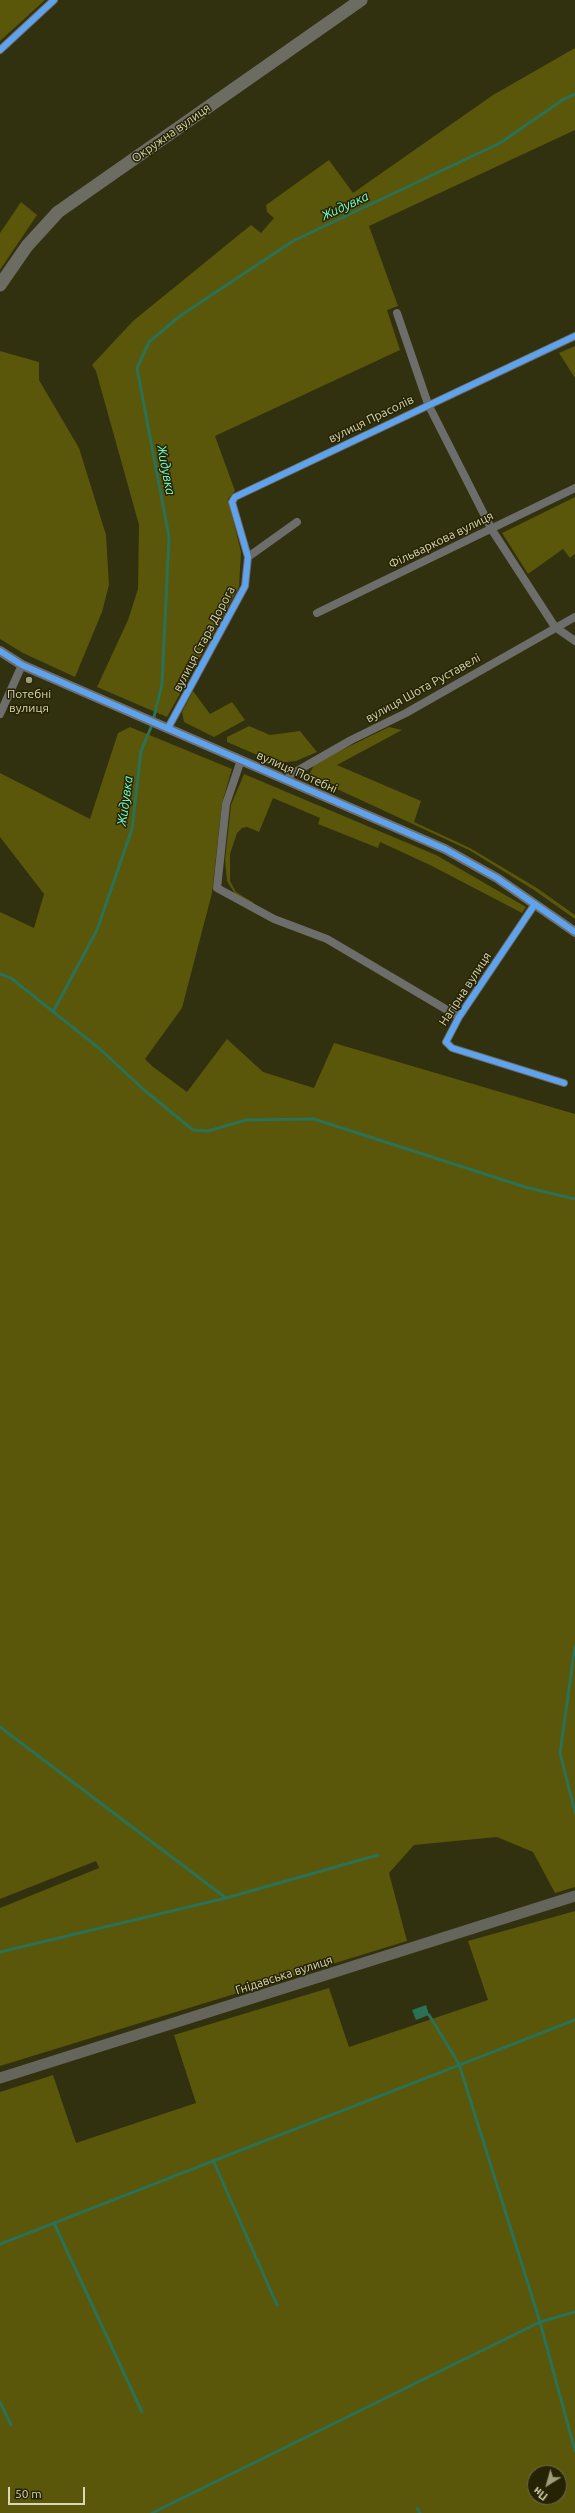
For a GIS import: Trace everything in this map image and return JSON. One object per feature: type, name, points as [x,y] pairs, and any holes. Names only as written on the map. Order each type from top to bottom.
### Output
[{"type":"main road","name":"Окружна вулиця","points":[[0,285],[27,246],[58,212],[361,0]]},
{"type":"main road","name":"Гнідавська вулиця","points":[[0,2078],[575,1896]]},
{"type":"street","points":[[0,50],[54,0]]},
{"type":"street","points":[[397,313],[428,404],[492,530],[555,627],[575,642]]},
{"type":"street","name":"вулиця Прасолів","points":[[248,557],[232,502],[234,497],[428,404],[575,336]]},
{"type":"street","name":"Фільваркова вулиця","points":[[317,613],[492,530],[575,488]]},
{"type":"street","points":[[248,557],[297,522]]},
{"type":"street","name":"вулиця Стара Дорога","points":[[164,726],[245,586],[248,557]]},
{"type":"street","name":"вулиця Шота Руставелі","points":[[282,779],[351,740],[406,714],[555,627],[575,617]]},
{"type":"street","name":"вулиця Потебні","points":[[0,651],[22,665],[445,849],[497,878],[575,932]]},
{"type":"street","points":[[0,714],[22,665]]},
{"type":"street","name":"Нагірна вулиця","points":[[241,760],[226,804],[217,888],[274,919],[327,939],[459,1017]]},
{"type":"street","name":"Нагірна вулиця","points":[[535,904],[459,1017],[446,1039],[448,1047],[564,1083]]},
{"type":"shaded area","points":[[0,0],[45,0],[0,41]]},
{"type":"shaded area","points":[[575,48],[575,130],[369,226],[398,306],[387,310],[400,350],[215,436],[235,491],[228,499],[241,552],[239,587],[167,717],[97,687],[128,620],[138,589],[139,525],[96,371],[92,365],[133,321],[251,225],[261,233],[274,218],[267,212],[266,205],[329,160],[353,193],[493,95]]},
{"type":"shaded area","points":[[21,202],[37,215],[0,270],[0,233]]},
{"type":"shaded area","points":[[575,346],[575,378],[559,353]]},
{"type":"shaded area","points":[[0,351],[39,362],[39,380],[79,448],[106,535],[109,585],[102,612],[75,677],[23,653],[0,639]]},
{"type":"shaded area","points":[[575,497],[575,554],[570,558],[563,549],[528,574],[502,533]]},
{"type":"shaded area","points":[[193,691],[210,714],[232,702],[245,720],[214,737],[184,722],[182,712]]},
{"type":"shaded area","points":[[249,726],[270,735],[300,731],[317,752],[296,761],[276,763],[227,742],[227,737]]},
{"type":"shaded area","points":[[130,727],[232,769],[222,803],[212,893],[182,1008],[145,1059],[152,1066],[187,1092],[227,1039],[263,1072],[314,1088],[334,1043],[575,1114],[575,1887],[555,1893],[533,1852],[497,1837],[414,1845],[389,1873],[407,1941],[0,2066],[0,1908],[99,1868],[96,1861],[0,1899],[0,912],[34,928],[44,894],[0,837],[0,773],[90,819],[118,733]]},
{"type":"shaded area","points":[[389,727],[402,730],[337,765],[421,801],[414,822],[470,848],[537,888],[575,915],[575,919],[534,890],[469,850],[309,775],[315,763]]},
{"type":"shaded area","points":[[244,774],[436,855],[526,907],[522,913],[430,865],[380,842],[378,848],[318,824],[320,818],[273,798],[259,832],[247,827],[242,828],[237,833],[230,854],[230,881],[236,892],[254,903],[251,904],[235,894],[227,881],[225,860],[231,805]]},
{"type":"shaded area","points":[[575,1911],[575,2513],[0,2513],[0,2092],[53,2075],[76,2143],[196,2103],[174,2035],[329,1988],[349,2047],[488,2000],[468,1941]]},
{"type":"shaded area","points":[[426,2005],[429,2015],[416,2020],[412,2010]]},
{"type":"waterway","name":"Жидувка","points":[[53,1012],[97,930],[132,829],[141,751],[152,725],[162,684],[169,537],[137,368],[149,342],[180,316],[293,241],[500,143],[564,99],[575,94]]},
{"type":"waterway","points":[[0,974],[11,978],[100,1049],[144,1090],[193,1130],[208,1131],[246,1120],[314,1119],[525,1187],[575,1199]]},
{"type":"waterway","points":[[575,1646],[560,1753],[575,1812]]},
{"type":"waterway","points":[[0,1727],[226,1898]]},
{"type":"waterway","points":[[0,1952],[226,1898],[378,1855]]},
{"type":"waterway","points":[[429,2015],[459,2064],[540,2322],[575,2451]]},
{"type":"waterway","points":[[0,2244],[575,2020]]},
{"type":"waterway","points":[[213,2160],[277,2305]]},
{"type":"waterway","points":[[54,2223],[142,2412]]},
{"type":"waterway","points":[[152,2513],[540,2322],[575,2312]]},
{"type":"waterway","points":[[0,2402],[11,2425]]},
{"type":"waterway","points":[[417,2508],[420,2513]]},
{"type":"cycle path","points":[[0,50],[54,0]]},
{"type":"cycle path","points":[[168,728],[245,586],[248,557],[232,502],[235,497],[575,336]]},
{"type":"cycle path","points":[[0,651],[22,665],[445,849],[497,878],[575,932]]},
{"type":"cycle path","points":[[535,904],[459,1017],[446,1042],[452,1048],[564,1083]]},
{"type":"place","name":"Потебні вулиця","points":[[29,680]]}]
